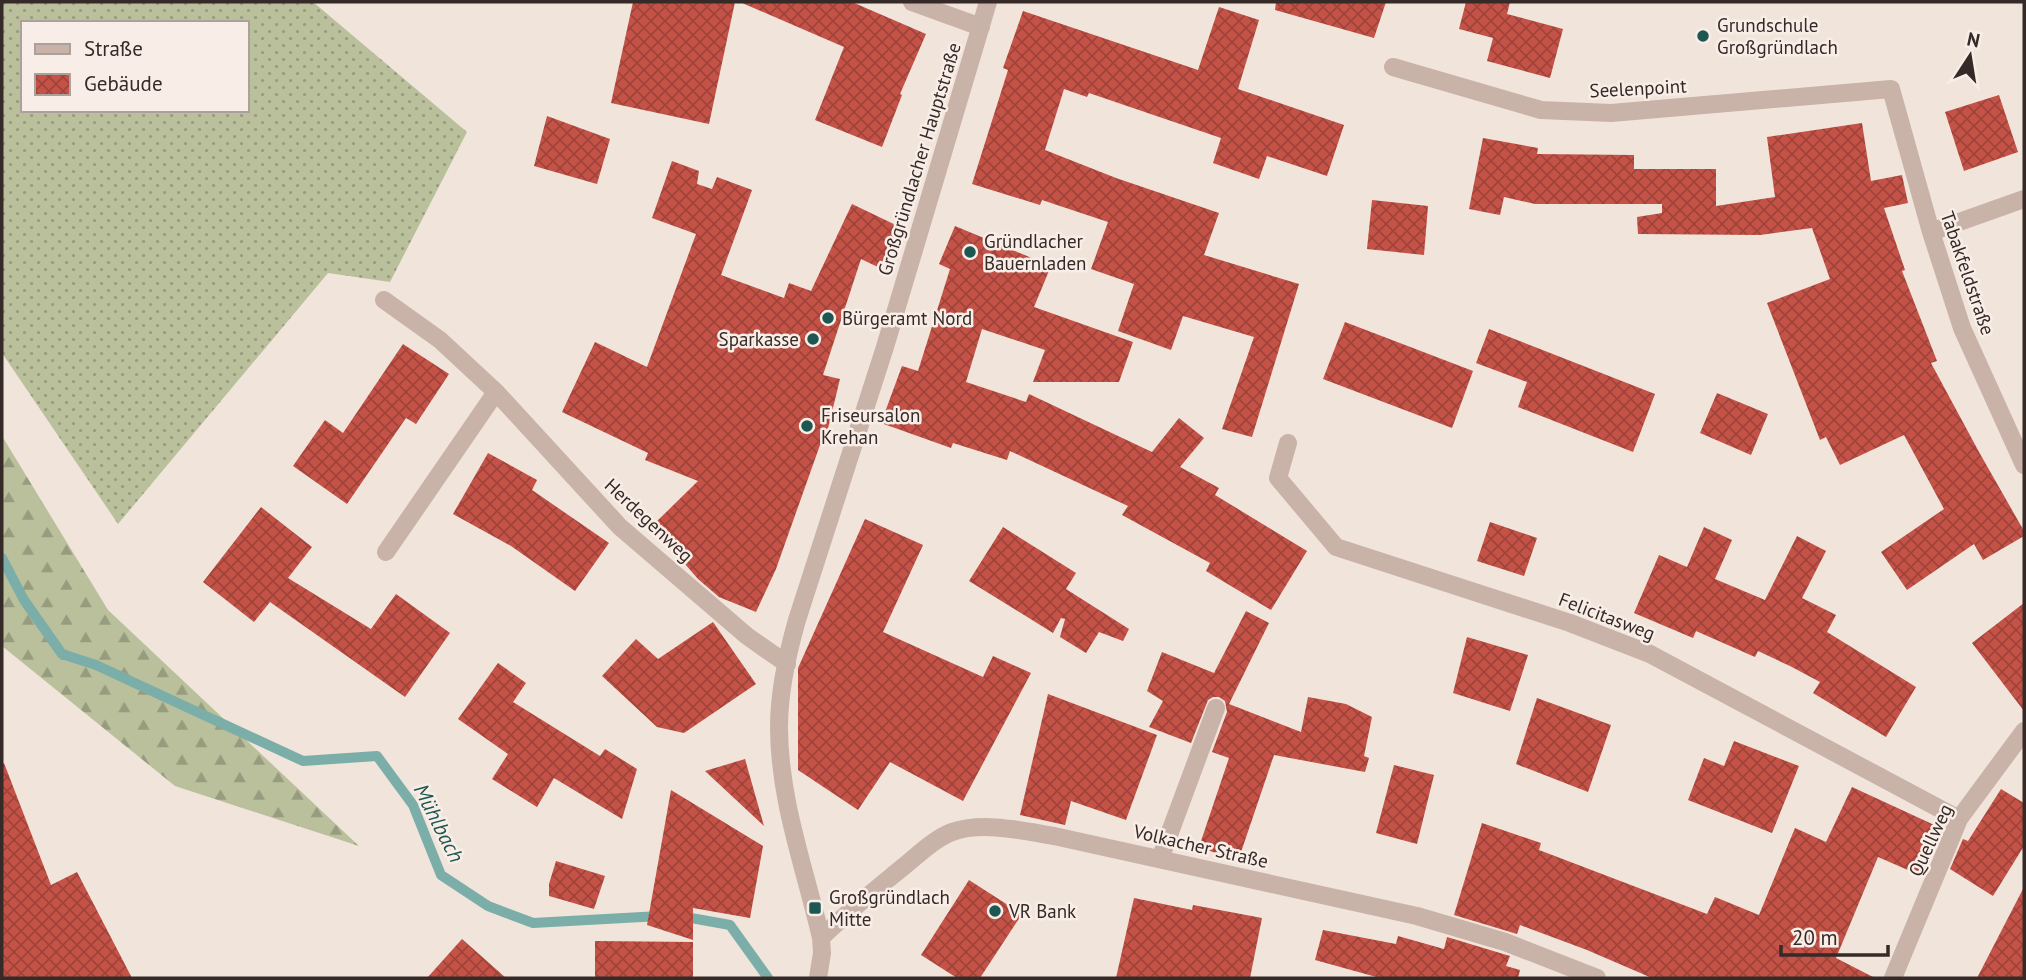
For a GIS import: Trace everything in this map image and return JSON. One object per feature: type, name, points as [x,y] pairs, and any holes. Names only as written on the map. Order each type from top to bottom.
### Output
[{"type":"street","points":[[912,2],[981,27]]},
{"type":"street","name":"Großgründlacher Hauptstraße","points":[[818,978],[822,953],[821,938],[783,786],[779,726],[781,695],[797,620],[885,346],[988,2]]},
{"type":"street","name":"Seelenpoint","points":[[1393,67],[1541,110],[1611,113],[1891,89]]},
{"type":"street","name":"Tabakfeldstraße","points":[[1891,89],[1931,232],[1962,328],[2024,465]]},
{"type":"street","points":[[1931,232],[2024,199]]},
{"type":"street","name":"Herdegenweg","points":[[384,300],[440,340],[496,392],[621,527],[737,627],[787,664]]},
{"type":"street","points":[[386,552],[496,392]]},
{"type":"street","name":"Felicitasweg","points":[[1288,443],[1278,478],[1336,547],[1570,623],[1650,654],[1959,819]]},
{"type":"street","points":[[1160,859],[1216,708]]},
{"type":"street","name":"Quellweg","points":[[1893,978],[1959,819],[2024,731]]},
{"type":"street","name":"Volkacher Straße","points":[[821,938],[842,917],[930,846],[951,833],[972,828],[1008,829],[1054,836],[1417,916],[1505,942],[1597,978]]},
{"type":"green space","points":[[2,2],[313,2],[467,132],[390,282],[328,273],[118,524],[2,353]]},
{"type":"green space","points":[[2,436],[108,610],[359,846],[175,786],[2,646]]},
{"type":"building","points":[[633,2],[735,2],[709,124],[611,103]]},
{"type":"building","points":[[740,2],[852,2],[926,34],[900,94],[902,95],[882,147],[815,120],[844,47]]},
{"type":"building","points":[[1276,2],[1386,2],[1374,38],[1275,10]]},
{"type":"building","points":[[1466,2],[1510,2],[1507,14],[1563,29],[1550,78],[1487,61],[1493,38],[1459,29]]},
{"type":"building","points":[[1219,7],[1259,20],[1238,89],[1344,125],[1327,176],[1267,156],[1259,179],[1213,163],[1221,138],[1089,93],[1087,97],[1064,89],[1045,150],[1116,178],[1219,213],[1204,255],[1299,284],[1252,437],[1222,429],[1254,337],[1183,316],[1171,350],[1118,331],[1134,284],[1091,269],[1108,222],[1042,200],[1040,205],[972,184],[1008,70],[1003,68],[1023,11],[1198,70]]},
{"type":"building","points":[[1999,95],[2018,152],[1964,171],[1945,112]]},
{"type":"building","points":[[547,116],[610,139],[597,184],[534,166]]},
{"type":"building","points":[[1862,123],[1871,181],[1902,175],[1908,203],[1884,208],[1905,270],[1902,271],[1937,361],[1931,363],[2024,531],[2024,536],[1983,560],[1974,544],[1907,590],[1881,552],[1944,509],[1904,435],[1840,465],[1826,437],[1820,440],[1767,303],[1830,279],[1812,228],[1760,235],[1638,234],[1637,217],[1662,213],[1662,204],[1535,204],[1504,197],[1500,215],[1469,209],[1483,138],[1538,148],[1537,154],[1634,155],[1634,169],[1716,169],[1716,206],[1775,197],[1767,137]]},
{"type":"building","points":[[672,161],[699,171],[697,184],[712,189],[717,177],[752,190],[721,275],[784,298],[789,283],[811,291],[852,204],[902,228],[882,269],[861,259],[823,375],[840,379],[824,445],[820,445],[776,569],[756,612],[719,597],[698,579],[652,526],[698,481],[645,460],[648,453],[562,412],[595,342],[647,367],[696,234],[652,218]]},
{"type":"building","points":[[1372,200],[1428,206],[1424,255],[1367,249]]},
{"type":"building","points":[[955,226],[1051,266],[1034,307],[1133,342],[1119,382],[1033,382],[1045,350],[982,329],[966,382],[1026,402],[1029,394],[1152,452],[1179,418],[1204,438],[1180,467],[1219,488],[1215,495],[1307,551],[1271,610],[1206,571],[1210,563],[1122,515],[1128,506],[1010,451],[1007,460],[953,443],[951,448],[881,423],[902,366],[918,371],[950,269],[939,264]]},
{"type":"building","points":[[1345,322],[1473,371],[1452,428],[1323,379]]},
{"type":"building","points":[[1489,329],[1655,394],[1633,452],[1518,407],[1527,382],[1476,363]]},
{"type":"building","points":[[403,344],[449,374],[416,424],[406,418],[347,504],[293,466],[325,420],[343,433]]},
{"type":"building","points":[[1717,393],[1768,414],[1751,455],[1700,433]]},
{"type":"building","points":[[488,453],[537,480],[532,490],[609,543],[575,591],[511,546],[453,514]]},
{"type":"building","points":[[261,507],[312,547],[288,578],[371,629],[396,594],[450,633],[405,697],[270,602],[254,622],[203,582]]},
{"type":"building","points":[[865,519],[923,545],[883,632],[983,677],[993,656],[1031,673],[963,801],[890,762],[858,810],[798,770],[798,668]]},
{"type":"building","points":[[1490,522],[1537,538],[1524,576],[1477,561]]},
{"type":"building","points":[[1003,527],[1076,573],[1066,589],[1129,629],[1123,641],[1099,632],[1086,653],[1060,637],[1065,619],[1061,618],[1053,633],[969,581]]},
{"type":"building","points":[[1704,527],[1732,540],[1715,579],[1765,600],[1797,536],[1826,551],[1802,598],[1836,615],[1827,632],[1916,687],[1886,737],[1813,693],[1820,682],[1790,666],[1758,651],[1755,657],[1696,631],[1693,638],[1634,613],[1659,555],[1687,567]]},
{"type":"building","points":[[2024,603],[2024,711],[1972,643]]},
{"type":"building","points":[[1246,611],[1269,623],[1229,704],[1301,732],[1308,697],[1346,704],[1372,717],[1364,756],[1369,758],[1365,772],[1274,755],[1238,861],[1199,847],[1229,758],[1212,752],[1227,712],[1225,701],[1219,697],[1208,700],[1191,743],[1149,727],[1163,701],[1147,691],[1162,652],[1214,673]]},
{"type":"building","points":[[713,622],[756,684],[684,733],[657,727],[602,676],[636,639],[658,659]]},
{"type":"building","points":[[1467,637],[1528,655],[1510,711],[1453,693]]},
{"type":"building","points":[[498,663],[526,683],[513,702],[600,756],[605,749],[637,769],[622,819],[554,778],[537,807],[492,779],[508,754],[458,719]]},
{"type":"building","points":[[1048,694],[1157,735],[1126,820],[1071,801],[1065,825],[1020,815]]},
{"type":"building","points":[[1537,698],[1611,725],[1588,792],[1516,764]]},
{"type":"building","points":[[1734,741],[1799,766],[1772,833],[1688,800],[1704,758],[1724,766]]},
{"type":"building","points":[[745,759],[764,826],[705,771]]},
{"type":"building","points":[[4,763],[51,885],[77,872],[132,978],[2,978]]},
{"type":"building","points":[[1394,765],[1434,775],[1417,844],[1376,833]]},
{"type":"building","points":[[1852,787],[1943,829],[1931,857],[1926,854],[1917,874],[1878,857],[1836,958],[1875,978],[1652,978],[1520,925],[1517,934],[1454,915],[1482,823],[1541,843],[1539,850],[1707,914],[1715,897],[1759,915],[1795,828],[1826,842]]},
{"type":"building","points":[[2001,789],[2024,803],[2024,846],[1993,896],[1950,869],[1963,839],[1968,841]]},
{"type":"building","points":[[671,790],[763,846],[750,918],[693,908],[693,940],[647,925]]},
{"type":"building","points":[[556,861],[605,876],[594,909],[549,896],[549,884]]},
{"type":"building","points":[[969,880],[1022,914],[980,978],[957,978],[921,955]]},
{"type":"building","points":[[2024,887],[2024,978],[1977,978]]},
{"type":"building","points":[[1134,898],[1192,910],[1193,905],[1262,918],[1250,978],[1116,978]]},
{"type":"building","points":[[1323,930],[1396,944],[1398,936],[1444,949],[1447,937],[1510,956],[1506,966],[1520,970],[1518,978],[1380,978],[1315,960]]},
{"type":"building","points":[[462,939],[506,978],[427,978]]},
{"type":"building","points":[[595,941],[693,942],[693,978],[595,978]]},
{"type":"waterway","name":"Mühlbach","points":[[2,558],[24,600],[62,654],[96,665],[303,761],[377,756],[413,805],[441,875],[488,906],[533,923],[660,916]]},
{"type":"waterway","name":"Mühlbach","points":[[680,916],[730,925],[768,978]]},
{"type":"place","name":"Grundschule Großgründlach","points":[[1703,36]]},
{"type":"place","name":"Gründlacher Bauernladen","points":[[970,252]]},
{"type":"place","name":"Bürgeramt Nord","points":[[828,318]]},
{"type":"place","name":"Sparkasse","points":[[813,339]]},
{"type":"place","name":"Friseursalon Krehan","points":[[807,426]]},
{"type":"place","name":"Großgründlach Mitte","points":[[815,908]]},
{"type":"place","name":"VR Bank","points":[[995,911]]}]
